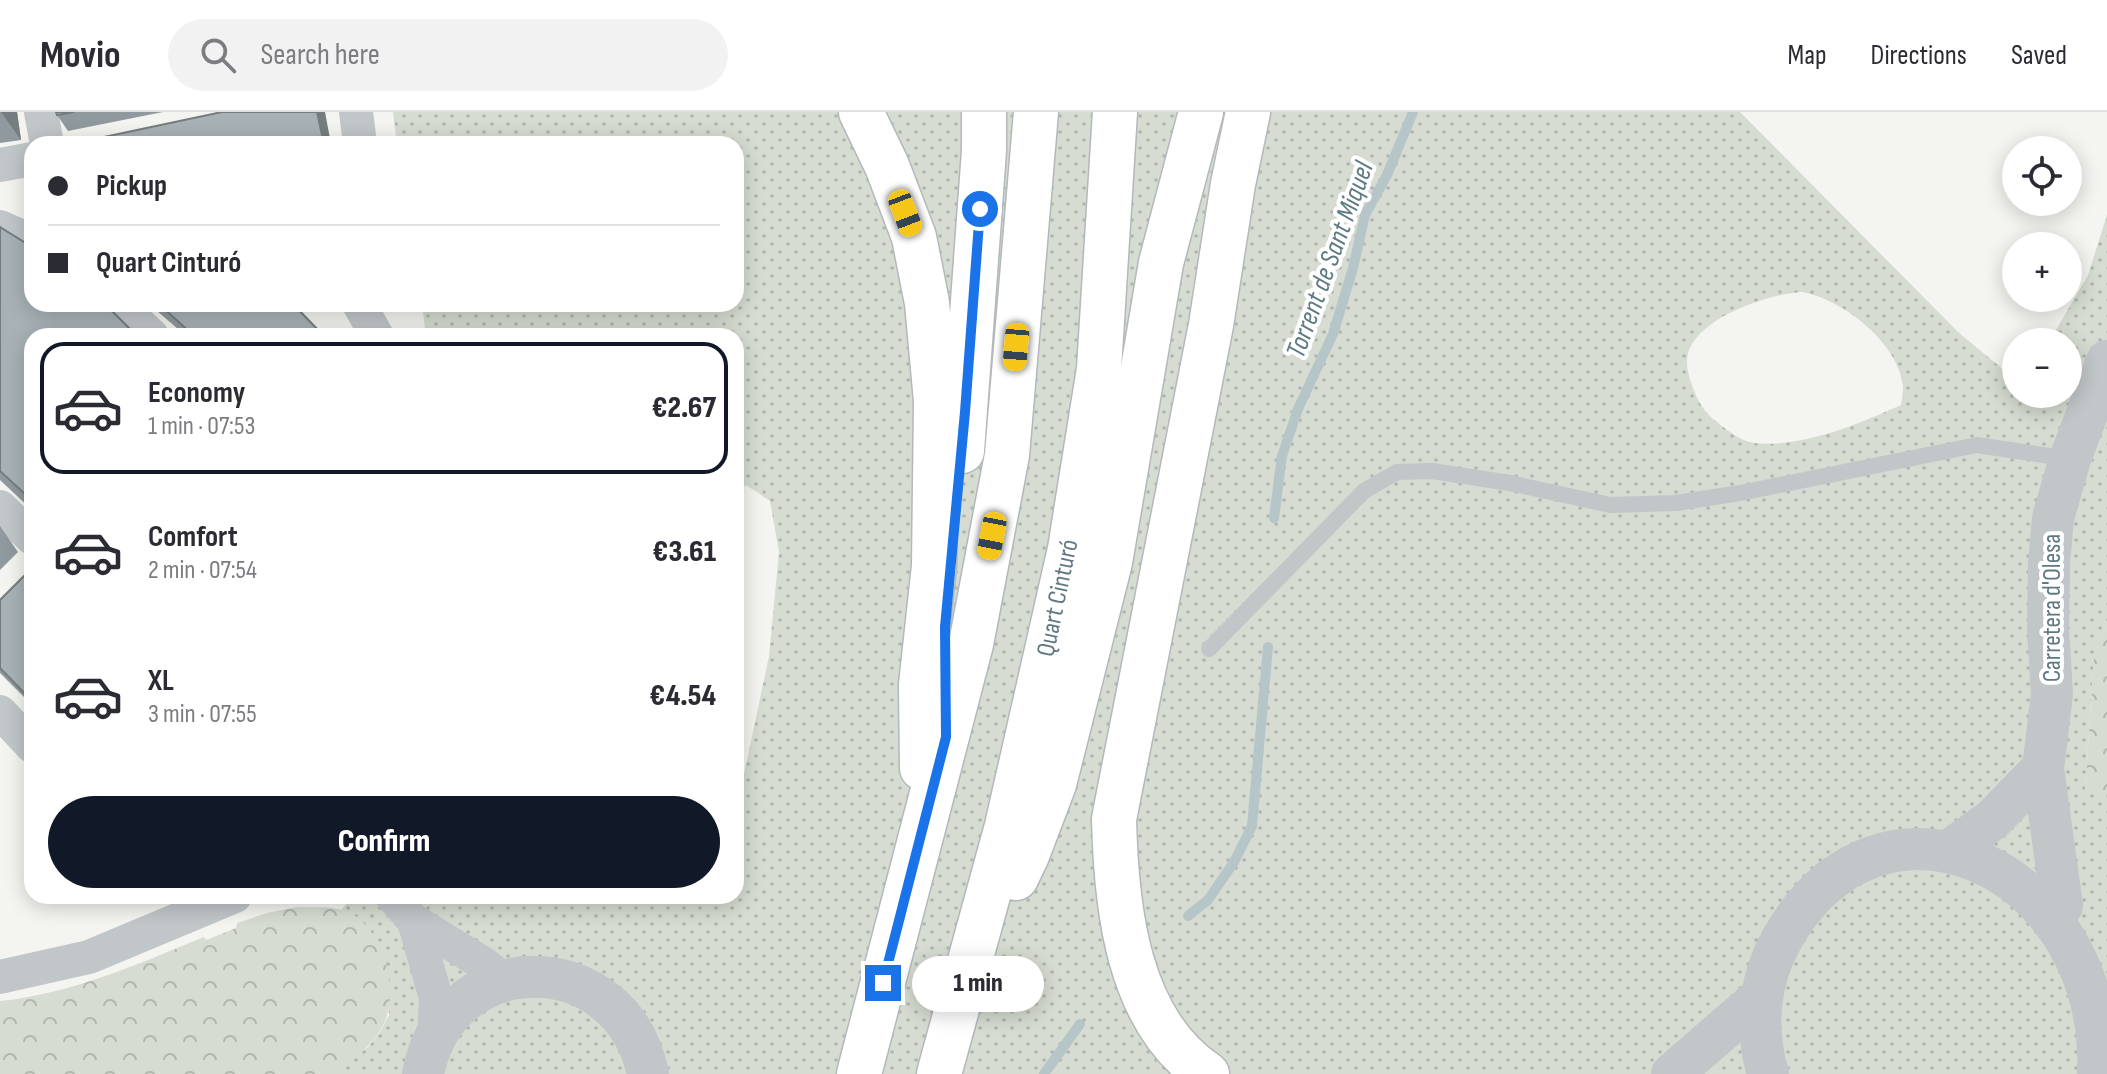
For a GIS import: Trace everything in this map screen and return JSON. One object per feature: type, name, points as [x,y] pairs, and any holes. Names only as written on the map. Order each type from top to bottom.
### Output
[{"type":"highway","points":[[861,112],[887,166],[914,237],[927,303],[936,401],[934,566],[921,685],[923,831]]},
{"type":"highway","points":[[946,737],[945,627],[971,337],[984,112]]},
{"type":"highway","points":[[859,1074],[971,644],[1007,455],[1036,112]]},
{"type":"highway","name":"Quart Cinturó","points":[[939,1074],[1007,826],[1070,549],[1099,369],[1115,112]]},
{"type":"highway","points":[[1161,263],[1171,112]]},
{"type":"highway","points":[[968,970],[1027,855],[1054,784],[1110,562],[1161,263],[1201,112]]},
{"type":"highway","points":[[1207,1074],[1174,1042],[1154,1014],[1125,942],[1116,882],[1114,819],[1211,325],[1233,184],[1248,112]]},
{"type":"street","points":[[41,112],[46,136]]},
{"type":"street","points":[[356,112],[359,136]]},
{"type":"street","points":[[0,165],[24,160]]},
{"type":"street","points":[[0,227],[24,238]]},
{"type":"street","points":[[126,312],[144,328]]},
{"type":"street","name":"Carretera d'Olesa","points":[[2062,906],[2043,768],[2052,694],[2048,630],[2049,564],[2053,518],[2070,459],[2107,361]]},
{"type":"street","points":[[0,507],[24,530]]},
{"type":"street","points":[[0,712],[24,738]]},
{"type":"street","points":[[1950,850],[1992,820],[2043,768]]},
{"type":"street","points":[[1768,1074],[1760,1037],[1762,996],[1768,969],[1786,932],[1802,910],[1832,882],[1856,867],[1895,854],[1922,850],[1950,850],[1992,859],[2041,887],[2062,906],[2100,966],[2106,1015],[2098,1074]]},
{"type":"street","points":[[399,904],[414,921],[484,964],[504,980]]},
{"type":"street","points":[[0,977],[89,957],[180,906]]},
{"type":"street","points":[[414,921],[436,998],[424,1062]]},
{"type":"street","points":[[424,1062],[447,1019],[463,1002],[482,989],[504,980],[541,976],[587,988],[617,1010],[653,1066]]},
{"type":"street","points":[[1672,1074],[1762,996]]},
{"type":"lane","points":[[1209,649],[1364,491],[1397,472],[1432,471],[1494,480],[1610,505],[1676,503],[1740,493],[1977,445],[2070,459]]},
{"type":"green space","points":[[393,112],[1740,112],[1959,333],[2002,368],[2002,408],[2082,408],[2082,328],[2057,328],[2066,312],[2082,312],[2082,285],[2107,215],[2107,621],[2094,657],[2085,791],[2107,793],[2107,1074],[331,1074],[368,1047],[389,1015],[385,961],[365,926],[352,914],[341,910],[346,904],[744,904],[744,774],[769,656],[779,552],[770,501],[744,487],[744,328],[425,328],[423,312],[744,312],[744,136],[396,136]],"holes":[[[1802,292],[1818,296],[1866,325],[1891,354],[1903,386],[1901,405],[1849,427],[1811,438],[1772,444],[1749,442],[1738,437],[1704,409],[1689,375],[1688,353],[1695,340],[1720,318],[1771,297]]]},
{"type":"green space","points":[[2107,621],[2107,793],[2085,792],[2094,657]]},
{"type":"green space","points":[[297,907],[332,908],[352,914],[374,935],[387,966],[390,1000],[381,1029],[365,1048],[332,1074],[0,1074],[0,1001],[78,985],[204,937],[206,940],[236,928],[237,923]]},
{"type":"building","points":[[222,112],[317,112],[322,136],[109,136]]},
{"type":"building","points":[[0,227],[24,242],[24,312],[113,312],[129,328],[24,328],[24,493],[0,471]]},
{"type":"building","points":[[168,312],[301,312],[316,328],[185,328]]},
{"type":"building","points":[[24,576],[24,693],[0,668],[0,600]]},
{"type":"waterway","name":"Torrent de Sant Miquel","points":[[1274,518],[1282,456],[1298,409],[1333,334],[1365,215],[1387,175],[1413,112]]},
{"type":"waterway","name":"Torrent de Sant Miquel","points":[[1188,916],[1208,900],[1234,862],[1252,826],[1268,647]]},
{"type":"waterway","name":"Torrent de Sant Miquel","points":[[1044,1074],[1080,1024]]},
{"type":"route","points":[[883,983],[946,737],[945,627],[980,209]]}]
